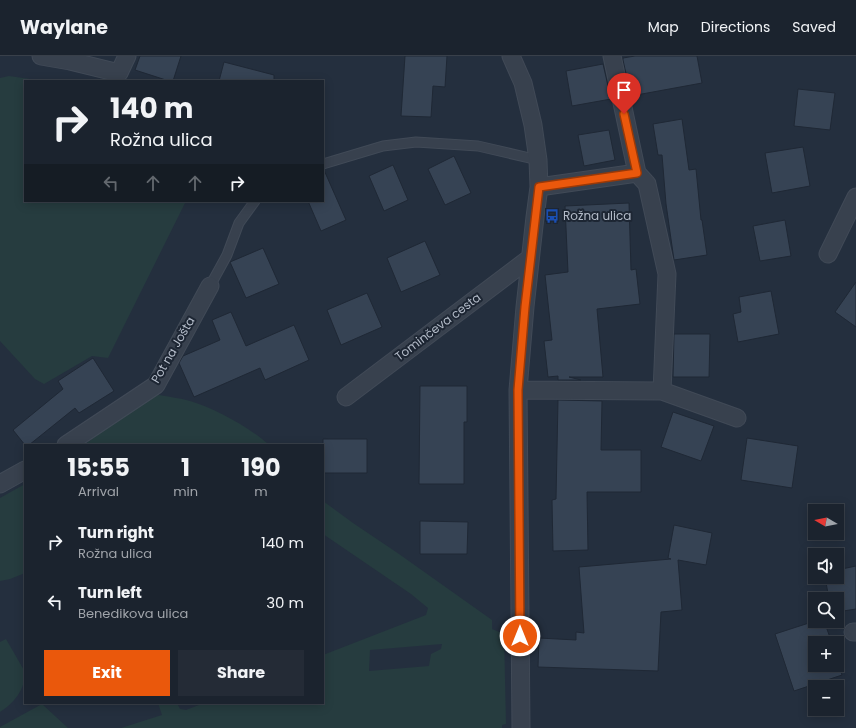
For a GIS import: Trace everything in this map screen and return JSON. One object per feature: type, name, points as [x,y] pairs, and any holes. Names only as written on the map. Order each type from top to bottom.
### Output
[{"type":"street","points":[[41,56],[70,61],[119,73],[127,56]]},
{"type":"street","points":[[511,56],[523,83],[533,125],[538,160],[539,187],[530,258],[518,390],[521,728]]},
{"type":"street","points":[[612,56],[637,173],[647,184],[667,274],[662,391]]},
{"type":"street","points":[[539,187],[637,173]]},
{"type":"street","points":[[828,254],[856,197]]},
{"type":"street","name":"Tominčeva cesta","points":[[346,397],[530,258]]},
{"type":"street","name":"Pot na Jošta","points":[[68,444],[156,385],[210,286]]},
{"type":"street","points":[[518,390],[662,391],[737,418]]},
{"type":"street","points":[[0,484],[24,471]]},
{"type":"lane","points":[[324,164],[383,146],[416,142],[478,146],[538,160]]},
{"type":"lane","points":[[210,286],[227,255],[239,223],[254,202]]},
{"type":"green space","points":[[9,76],[37,80],[24,80],[24,202],[186,202],[108,358],[92,356],[44,384],[35,379],[0,341],[0,78]]},
{"type":"green space","points":[[159,395],[200,404],[232,419],[268,444],[85,444],[147,397]]},
{"type":"green space","points":[[24,485],[24,573],[0,581],[0,498]]},
{"type":"green space","points":[[324,502],[492,620],[492,629],[504,634],[506,724],[502,725],[502,728],[121,728],[162,715],[158,704],[178,704],[180,709],[186,710],[201,704],[324,704],[324,655],[426,615],[428,608],[411,594],[324,535]],"holes":[[[442,644],[441,649],[431,654],[429,666],[369,671],[370,650]]]},
{"type":"green space","points":[[6,639],[24,670],[24,679],[18,695],[0,712],[0,642]]},
{"type":"green space","points":[[42,704],[68,728],[0,728],[0,727]]},
{"type":"building","points":[[140,56],[181,56],[173,80],[166,80],[135,70]]},
{"type":"building","points":[[405,56],[447,56],[445,87],[433,86],[431,117],[401,116]]},
{"type":"building","points":[[635,56],[697,56],[702,83],[631,96],[623,58]]},
{"type":"building","points":[[224,62],[274,75],[274,80],[219,80]]},
{"type":"building","points":[[603,64],[611,99],[572,106],[566,71]]},
{"type":"building","points":[[798,89],[835,93],[830,130],[794,126]]},
{"type":"building","points":[[682,119],[689,170],[696,169],[701,220],[707,255],[674,260],[666,204],[662,155],[658,155],[653,124]]},
{"type":"building","points":[[609,130],[615,160],[584,166],[578,135]]},
{"type":"building","points":[[803,147],[810,186],[772,193],[765,153]]},
{"type":"building","points":[[454,156],[471,193],[445,205],[428,169]]},
{"type":"building","points":[[393,165],[408,200],[384,211],[369,176]]},
{"type":"building","points":[[324,170],[346,220],[321,231],[308,202],[324,202]]},
{"type":"building","points":[[629,203],[631,270],[636,269],[640,304],[597,309],[603,377],[569,377],[581,380],[558,380],[558,376],[548,377],[544,341],[552,340],[545,275],[568,272],[565,206]]},
{"type":"building","points":[[785,220],[791,256],[760,261],[753,226]]},
{"type":"building","points":[[425,241],[440,275],[401,292],[387,258]]},
{"type":"building","points":[[263,248],[279,284],[246,298],[230,262]]},
{"type":"building","points":[[856,282],[856,327],[835,312]]},
{"type":"building","points":[[771,291],[779,334],[738,342],[733,314],[741,312],[739,297]]},
{"type":"building","points":[[367,293],[382,327],[341,345],[327,310]]},
{"type":"building","points":[[231,312],[246,346],[294,325],[309,360],[265,380],[260,368],[194,397],[179,363],[183,356],[220,340],[212,320]]},
{"type":"building","points":[[674,334],[710,334],[709,377],[673,377]]},
{"type":"building","points":[[93,358],[114,391],[79,413],[75,408],[30,444],[24,444],[13,430],[63,389],[58,381]]},
{"type":"building","points":[[420,386],[467,386],[467,422],[464,422],[464,484],[419,484]]},
{"type":"building","points":[[558,400],[602,401],[601,450],[641,450],[641,492],[587,492],[588,550],[553,551],[552,500],[556,499]]},
{"type":"building","points":[[673,412],[714,426],[701,461],[661,447]]},
{"type":"building","points":[[747,438],[798,446],[792,488],[741,480]]},
{"type":"building","points":[[323,439],[367,439],[367,473],[324,473]]},
{"type":"building","points":[[420,521],[468,522],[467,554],[420,554]]},
{"type":"building","points":[[674,525],[712,533],[706,565],[678,560],[682,610],[661,612],[658,671],[538,667],[539,638],[576,640],[576,632],[584,633],[579,567],[671,559],[668,558]]},
{"type":"building","points":[[856,566],[856,609],[844,611],[844,592],[828,592],[826,584],[844,584],[844,569]]},
{"type":"building","points":[[808,623],[808,628],[827,628],[829,636],[808,636],[808,672],[841,672],[842,675],[827,680],[808,680],[808,686],[794,691],[775,634]]},
{"type":"place","name":"Rožna ulica","points":[[552,216]]},
{"type":"route","points":[[520,636],[518,390],[525,307],[539,187],[637,173],[624,114]]}]
